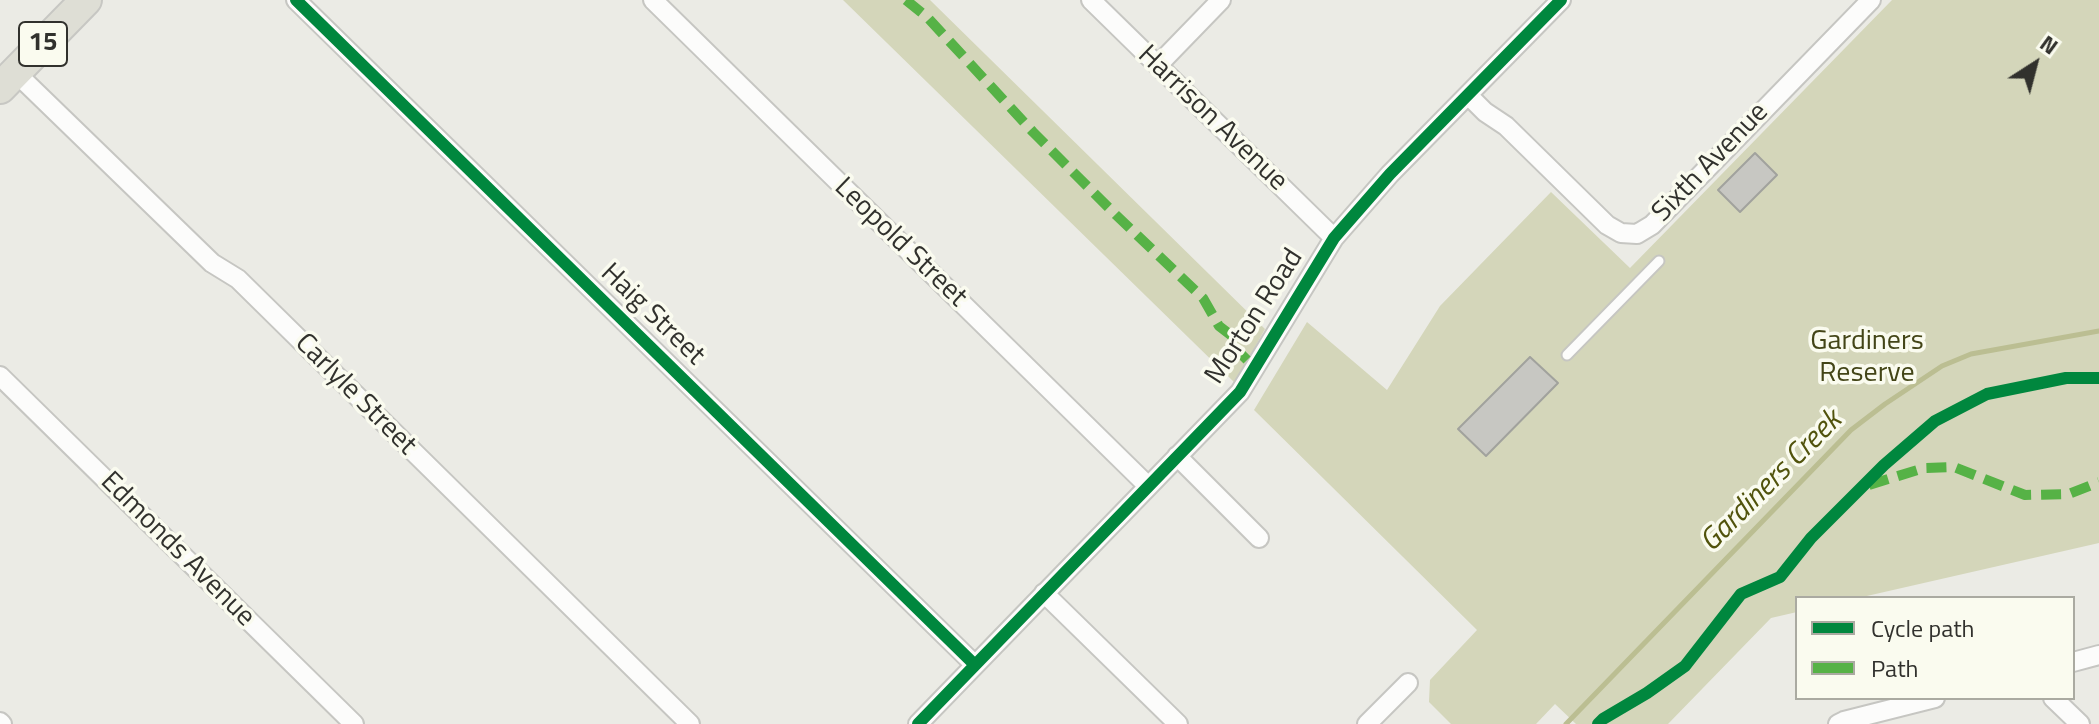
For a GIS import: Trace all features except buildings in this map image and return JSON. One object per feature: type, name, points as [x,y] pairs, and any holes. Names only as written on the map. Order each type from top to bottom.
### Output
[{"type":"highway","name":"15","points":[[8,80],[84,1]]},
{"type":"street","name":"Haig Street","points":[[296,0],[975,665]]},
{"type":"street","name":"Leopold Street","points":[[653,0],[1148,486]]},
{"type":"street","name":"Harrison Avenue","points":[[1091,0],[1334,238]]},
{"type":"street","points":[[1158,65],[1221,0]]},
{"type":"street","name":"Morton Road","points":[[918,724],[1240,392],[1334,238],[1390,174],[1561,0]]},
{"type":"street","name":"Sixth Avenue","points":[[1471,92],[1491,104],[1506,126],[1607,225],[1621,233],[1637,234],[1652,225],[1871,0]]},
{"type":"street","name":"Carlyle Street","points":[[8,80],[212,263],[238,279],[690,724]]},
{"type":"street","name":"Edmonds Avenue","points":[[0,376],[354,724]]},
{"type":"street","points":[[1177,456],[1259,538]]},
{"type":"street","points":[[1044,593],[1178,724]]},
{"type":"street","points":[[2075,661],[2099,655]]},
{"type":"street","points":[[1367,724],[1408,683]]},
{"type":"street","points":[[1838,724],[1927,700]]},
{"type":"street","points":[[2055,700],[2080,724]]},
{"type":"lane","points":[[1567,355],[1659,261]]},
{"type":"green space","points":[[843,0],[930,0],[1265,329],[1235,383]]},
{"type":"green space","name":"Gardiners Reserve","points":[[1892,0],[2099,0],[2099,543],[1867,596],[1795,596],[1795,612],[1771,618],[1668,724],[1576,724],[1555,704],[1536,724],[1451,724],[1429,702],[1430,680],[1477,630],[1254,410],[1307,322],[1387,390],[1440,306],[1551,192],[1630,268]]},
{"type":"waterway","name":"Gardiners Creek","points":[[1566,724],[1851,430],[1885,404],[1942,366],[1971,354],[2099,331]]},
{"type":"marked path","points":[[906,0],[927,17],[1033,132],[1203,298],[1219,326],[1232,336],[1232,345],[1255,368]]},
{"type":"marked path","points":[[1869,485],[1924,468],[1954,467],[2025,495],[2069,494],[2099,482]]},
{"type":"cycle path","points":[[296,0],[975,665]]},
{"type":"cycle path","points":[[918,724],[1240,392],[1334,238],[1390,174],[1561,0]]},
{"type":"cycle path","points":[[1598,724],[1685,666],[1741,594],[1780,577],[1811,538],[1884,465],[1935,421],[1987,394],[2066,378],[2099,378]]}]
